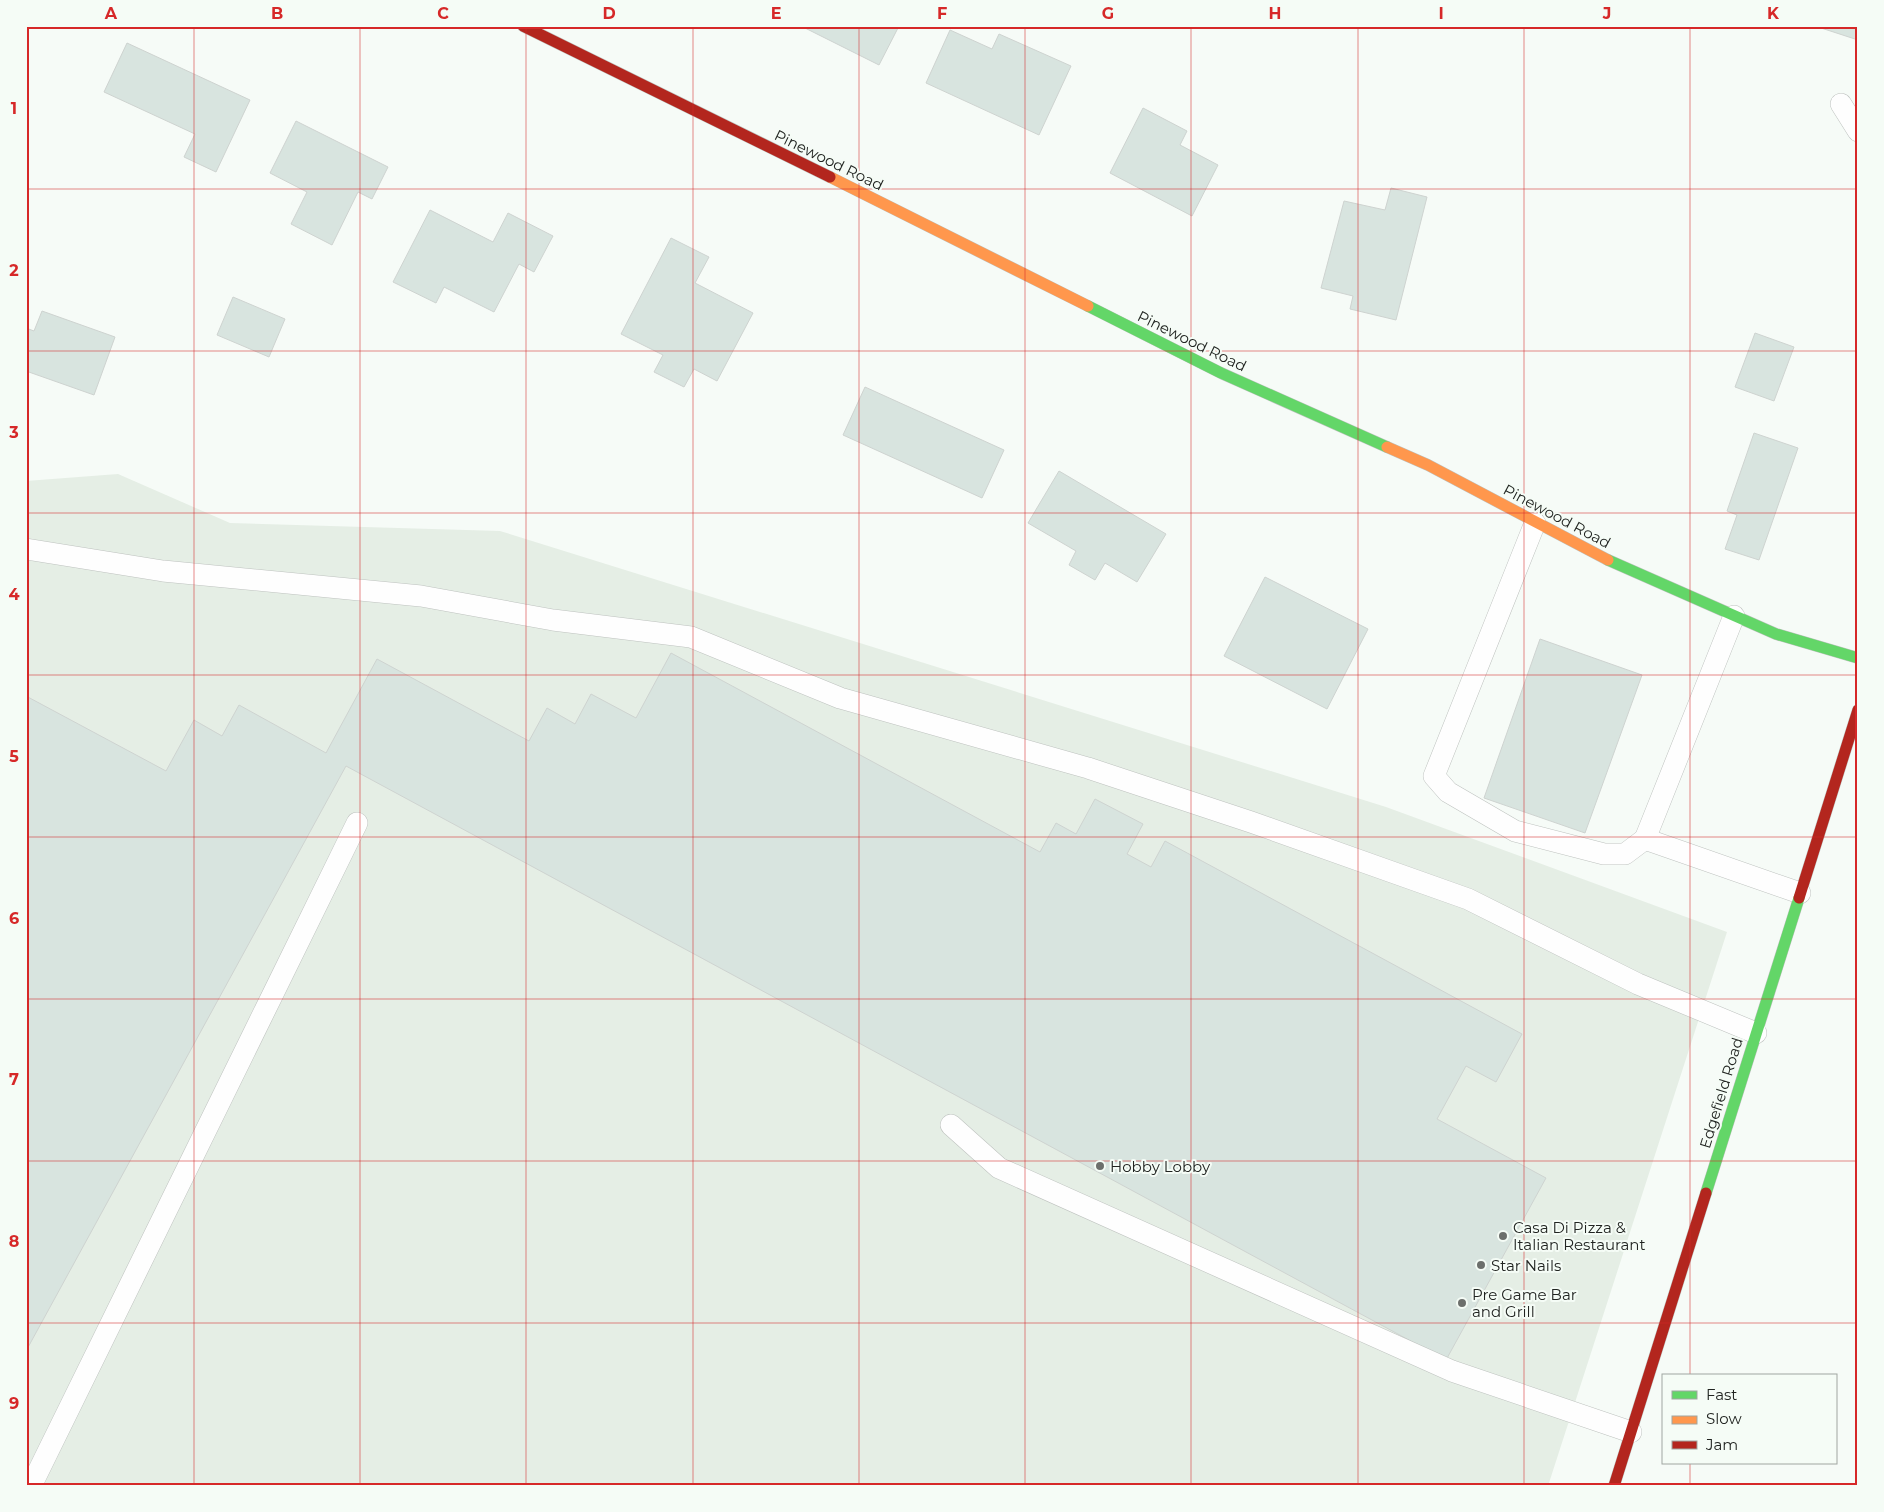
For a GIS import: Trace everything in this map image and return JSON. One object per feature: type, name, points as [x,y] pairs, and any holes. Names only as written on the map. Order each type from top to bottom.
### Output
[{"type":"street","name":"Pinewood Road","points":[[523,26],[1221,373],[1428,465],[1599,556],[1776,634],[1858,658]]},
{"type":"street","name":"Edgefield Road","points":[[1614,1486],[1858,710]]},
{"type":"lane","points":[[1841,104],[1858,131]]},
{"type":"lane","points":[[1535,522],[1434,776],[1448,792],[1515,831],[1604,854],[1625,854],[1645,839],[1734,616]]},
{"type":"lane","points":[[26,549],[163,571],[420,596],[553,620],[691,637],[840,698],[1088,768],[1251,822],[1468,900],[1638,984],[1756,1033]]},
{"type":"lane","points":[[30,1486],[357,823]]},
{"type":"lane","points":[[1645,839],[1800,893]]},
{"type":"lane","points":[[951,1125],[999,1168],[1016,1176],[1452,1371],[1631,1432]]},
{"type":"shaded area","points":[[118,474],[230,523],[500,531],[1386,807],[1727,932],[1548,1486],[26,1486],[26,481]]},
{"type":"building","points":[[801,26],[899,26],[879,65]]},
{"type":"building","points":[[1815,26],[1858,26],[1858,40]]},
{"type":"building","points":[[950,30],[992,49],[999,34],[1071,66],[1039,135],[926,83]]},
{"type":"building","points":[[127,43],[250,100],[216,172],[184,157],[195,134],[104,92]]},
{"type":"building","points":[[1143,108],[1187,131],[1180,145],[1218,165],[1192,216],[1110,173]]},
{"type":"building","points":[[296,121],[388,167],[372,199],[358,192],[332,245],[291,224],[307,192],[270,173]]},
{"type":"building","points":[[1391,188],[1427,197],[1396,320],[1350,309],[1353,296],[1321,288],[1344,201],[1385,210]]},
{"type":"building","points":[[430,210],[493,242],[508,213],[553,236],[534,272],[519,264],[494,312],[444,287],[436,303],[393,282]]},
{"type":"building","points":[[671,238],[709,257],[695,283],[753,313],[717,381],[694,369],[684,387],[654,372],[663,355],[621,334]]},
{"type":"building","points":[[233,297],[285,319],[269,357],[217,335]]},
{"type":"building","points":[[42,311],[115,337],[94,395],[26,371],[26,328],[34,331]]},
{"type":"building","points":[[1755,333],[1794,347],[1774,401],[1735,387]]},
{"type":"building","points":[[865,387],[1004,450],[982,498],[843,435]]},
{"type":"building","points":[[1754,433],[1798,448],[1759,560],[1725,549],[1737,515],[1727,511]]},
{"type":"building","points":[[1059,471],[1166,534],[1137,582],[1105,563],[1095,580],[1069,565],[1076,551],[1028,523]]},
{"type":"building","points":[[1265,577],[1368,629],[1327,709],[1224,656]]},
{"type":"building","points":[[1540,639],[1642,675],[1585,833],[1484,798]]},
{"type":"building","points":[[671,653],[1040,852],[1056,823],[1076,834],[1095,799],[1143,824],[1127,854],[1151,867],[1165,841],[1522,1034],[1496,1082],[1466,1066],[1437,1119],[1546,1178],[1446,1360],[346,766],[26,1351],[26,696],[166,771],[194,720],[222,736],[239,705],[326,753],[377,659],[529,741],[547,708],[575,724],[591,694],[636,718]]},
{"type":"traffic: fast","points":[[1088,306],[1221,373],[1387,447]]},
{"type":"traffic: fast","points":[[1608,560],[1776,634],[1858,658]]},
{"type":"traffic: fast","points":[[1706,1193],[1799,898]]},
{"type":"traffic: slow","points":[[830,177],[1088,306]]},
{"type":"traffic: slow","points":[[1387,447],[1428,465],[1608,560]]},
{"type":"traffic: jam","points":[[523,26],[830,177]]},
{"type":"traffic: jam","points":[[1799,898],[1858,710]]},
{"type":"traffic: jam","points":[[1614,1486],[1706,1193]]},
{"type":"place","name":"Hobby Lobby","points":[[1100,1166]]},
{"type":"place","name":"Casa Di Pizza & Italian Restaurant","points":[[1503,1236]]},
{"type":"place","name":"Star Nails","points":[[1481,1265]]},
{"type":"place","name":"Pre Game Bar and Grill","points":[[1462,1303]]}]
